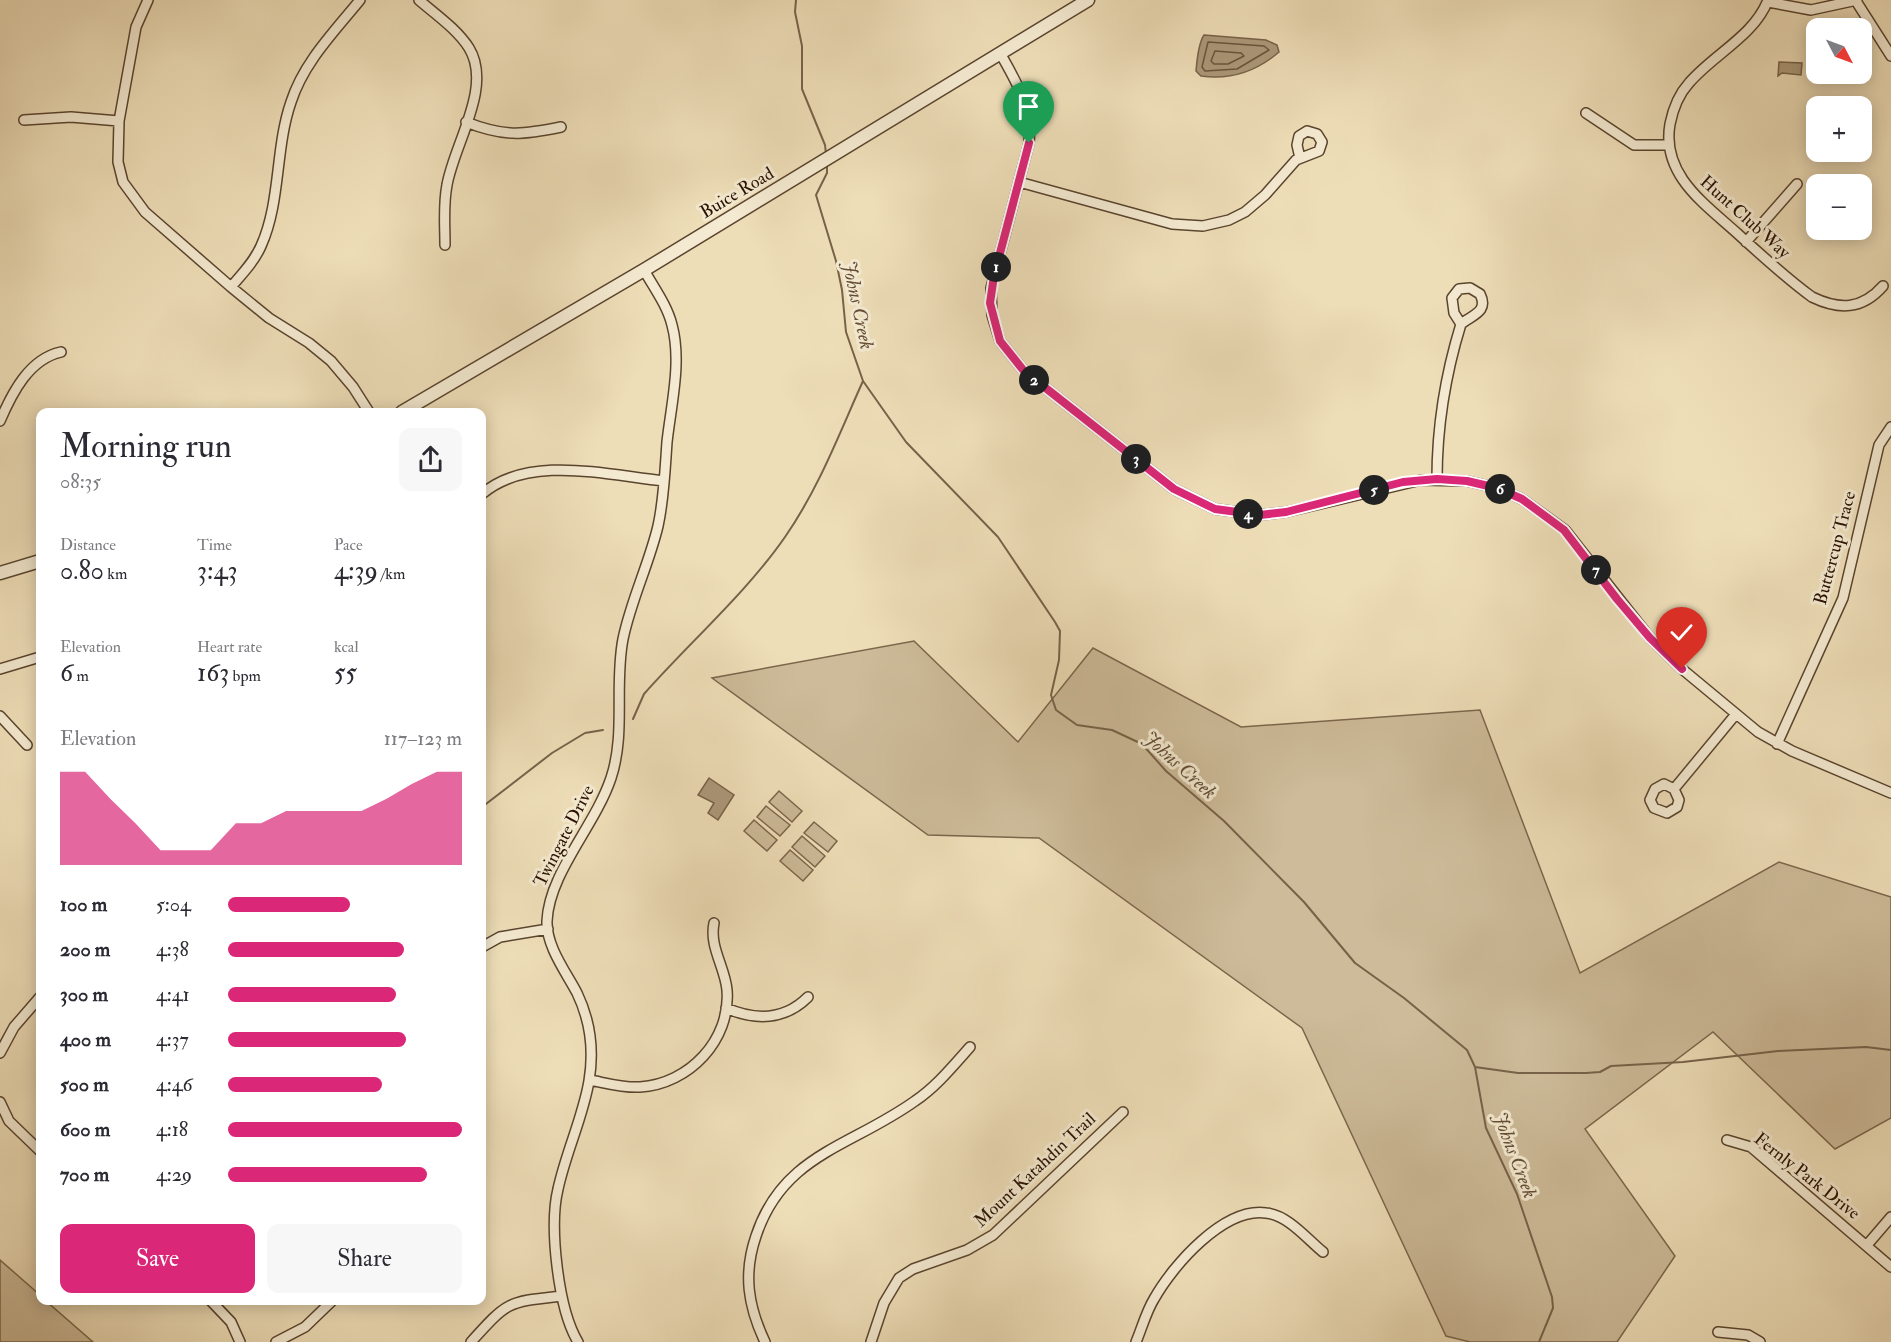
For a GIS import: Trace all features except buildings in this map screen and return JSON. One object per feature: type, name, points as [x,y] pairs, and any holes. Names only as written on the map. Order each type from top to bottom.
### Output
[{"type":"street","points":[[148,0],[136,27],[119,122],[118,162],[123,182],[130,195],[145,212],[231,287],[269,318],[309,343],[330,361],[353,387],[366,408]]},
{"type":"street","points":[[231,287],[254,259],[266,235],[286,120],[298,82],[313,57],[360,0]]},
{"type":"street","points":[[419,0],[460,37],[470,49],[476,65],[476,92],[446,186],[446,245]]},
{"type":"street","name":"Buice Road","points":[[409,408],[644,270],[1088,0]]},
{"type":"street","points":[[1768,1],[1811,9],[1856,0],[1891,56]]},
{"type":"street","name":"Hunt Club Way","points":[[1768,1],[1746,32],[1685,89],[1674,107],[1668,145],[1677,172],[1689,190],[1746,242],[1801,290],[1824,303],[1842,307],[1858,306],[1873,298],[1883,286]]},
{"type":"street","points":[[1000,53],[1021,89],[1029,114],[1029,143],[991,288],[992,315],[1000,341],[1024,371],[1174,489],[1215,509],[1260,515],[1286,512],[1403,482],[1437,479],[1467,481],[1497,488],[1522,499],[1548,516],[1577,543],[1617,599],[1650,638],[1736,714],[1777,744],[1891,793]]},
{"type":"street","points":[[1586,113],[1634,145],[1668,145]]},
{"type":"street","points":[[24,120],[71,117],[119,122]]},
{"type":"street","points":[[466,122],[490,132],[509,135],[561,127]]},
{"type":"street","points":[[1019,182],[1172,224],[1203,226],[1229,220],[1252,207],[1300,158]]},
{"type":"street","points":[[1746,242],[1797,184]]},
{"type":"street","name":"Twingate Drive","points":[[578,1342],[565,1314],[561,1296],[555,1200],[590,1080],[591,1050],[587,1019],[553,947],[548,929],[549,902],[556,882],[594,818],[612,774],[620,734],[620,668],[623,641],[657,527],[664,481],[675,343],[667,310],[644,270]]},
{"type":"street","points":[[1437,479],[1437,440],[1441,400],[1461,324]]},
{"type":"street","points":[[0,421],[22,380],[41,359],[61,352]]},
{"type":"street","name":"Buttercup Trace","points":[[1777,744],[1843,598],[1879,445],[1891,427]]},
{"type":"street","points":[[486,491],[510,476],[546,470],[664,481]]},
{"type":"street","points":[[0,573],[36,562]]},
{"type":"street","points":[[0,669],[36,658]]},
{"type":"street","points":[[1674,789],[1736,714]]},
{"type":"street","points":[[0,716],[27,745]]},
{"type":"street","points":[[590,1080],[640,1087],[660,1084],[679,1076],[697,1064],[711,1047],[721,1028],[726,1008],[726,980],[712,938],[714,923]]},
{"type":"street","points":[[486,945],[500,937],[548,929]]},
{"type":"street","points":[[726,1008],[749,1016],[773,1016],[791,1011],[808,996]]},
{"type":"street","points":[[0,1053],[10,1032],[36,1002]]},
{"type":"street","points":[[765,1342],[754,1320],[747,1284],[752,1248],[770,1200],[785,1181],[802,1167],[916,1100],[970,1047]]},
{"type":"street","points":[[0,1102],[9,1121],[36,1147]]},
{"type":"street","name":"Mount Katahdin Trail","points":[[872,1342],[884,1304],[899,1278],[913,1269],[967,1251],[993,1235],[1123,1112]]},
{"type":"street","name":"Fernly Park Drive","points":[[1727,1140],[1751,1148],[1891,1267]]},
{"type":"street","points":[[1136,1342],[1153,1300],[1161,1287],[1212,1232],[1226,1222],[1252,1212],[1268,1213],[1286,1221],[1323,1252]]},
{"type":"street","points":[[1867,1245],[1891,1217]]},
{"type":"street","points":[[471,1342],[499,1311],[509,1304],[561,1296]]},
{"type":"street","points":[[215,1305],[231,1322],[240,1342]]},
{"type":"street","points":[[276,1342],[305,1327],[328,1305]]},
{"type":"street","points":[[1718,1332],[1748,1335],[1760,1342]]},
{"type":"shaded area","points":[[914,641],[1018,742],[1093,648],[1241,727],[1480,710],[1580,973],[1779,862],[1891,897],[1891,1118],[1835,1149],[1713,1032],[1585,1129],[1675,1256],[1617,1342],[1470,1342],[1446,1336],[1302,1028],[1039,838],[928,835],[712,678]]},
{"type":"shaded area","points":[[779,791],[802,811],[792,822],[769,802]]},
{"type":"shaded area","points":[[766,806],[790,825],[780,836],[757,817]]},
{"type":"shaded area","points":[[754,820],[777,840],[767,851],[744,831]]},
{"type":"shaded area","points":[[814,822],[837,841],[828,852],[804,833]]},
{"type":"shaded area","points":[[802,836],[825,856],[815,867],[792,847]]},
{"type":"shaded area","points":[[790,850],[813,870],[803,881],[780,861]]},
{"type":"shaded area","points":[[0,1260],[36,1292],[36,1305],[51,1305],[93,1342],[0,1342]]},
{"type":"water","points":[[1204,35],[1266,40],[1277,45],[1279,52],[1271,59],[1243,73],[1222,77],[1201,76],[1196,71],[1199,47]]},
{"type":"water","points":[[1779,62],[1802,63],[1801,75],[1782,73],[1778,76]]},
{"type":"water","points":[[709,778],[734,795],[718,820],[708,813],[714,803],[698,795]]},
{"type":"waterway","name":"Johns Creek","points":[[796,0],[795,12],[802,46],[802,89],[825,145],[826,154]]},
{"type":"waterway","name":"Johns Creek","points":[[827,166],[827,173],[816,195],[836,261],[842,290],[846,332],[863,381],[906,442],[998,537],[1055,622],[1060,631],[1059,660],[1051,695],[1056,710],[1077,725],[1112,730],[1142,744],[1166,771],[1224,821],[1304,902],[1355,963],[1404,998],[1467,1050],[1475,1067],[1486,1128],[1517,1194],[1552,1297],[1553,1308],[1539,1342]]},
{"type":"waterway","points":[[633,719],[644,694],[736,597],[785,537],[818,480],[863,381]]},
{"type":"waterway","points":[[486,804],[552,753],[585,733],[603,730]]},
{"type":"waterway","points":[[1475,1067],[1518,1073],[1586,1073],[1600,1072],[1611,1066],[1683,1062],[1778,1051],[1866,1047],[1891,1050]]},
{"type":"route","points":[[1029,143],[991,288],[990,303],[1000,341],[1010,357],[1024,371],[1174,489],[1192,500],[1215,509],[1236,514],[1260,515],[1286,512],[1403,482],[1437,479],[1467,481],[1497,488],[1522,499],[1548,516],[1577,543],[1617,599],[1650,638],[1682,669]]}]
